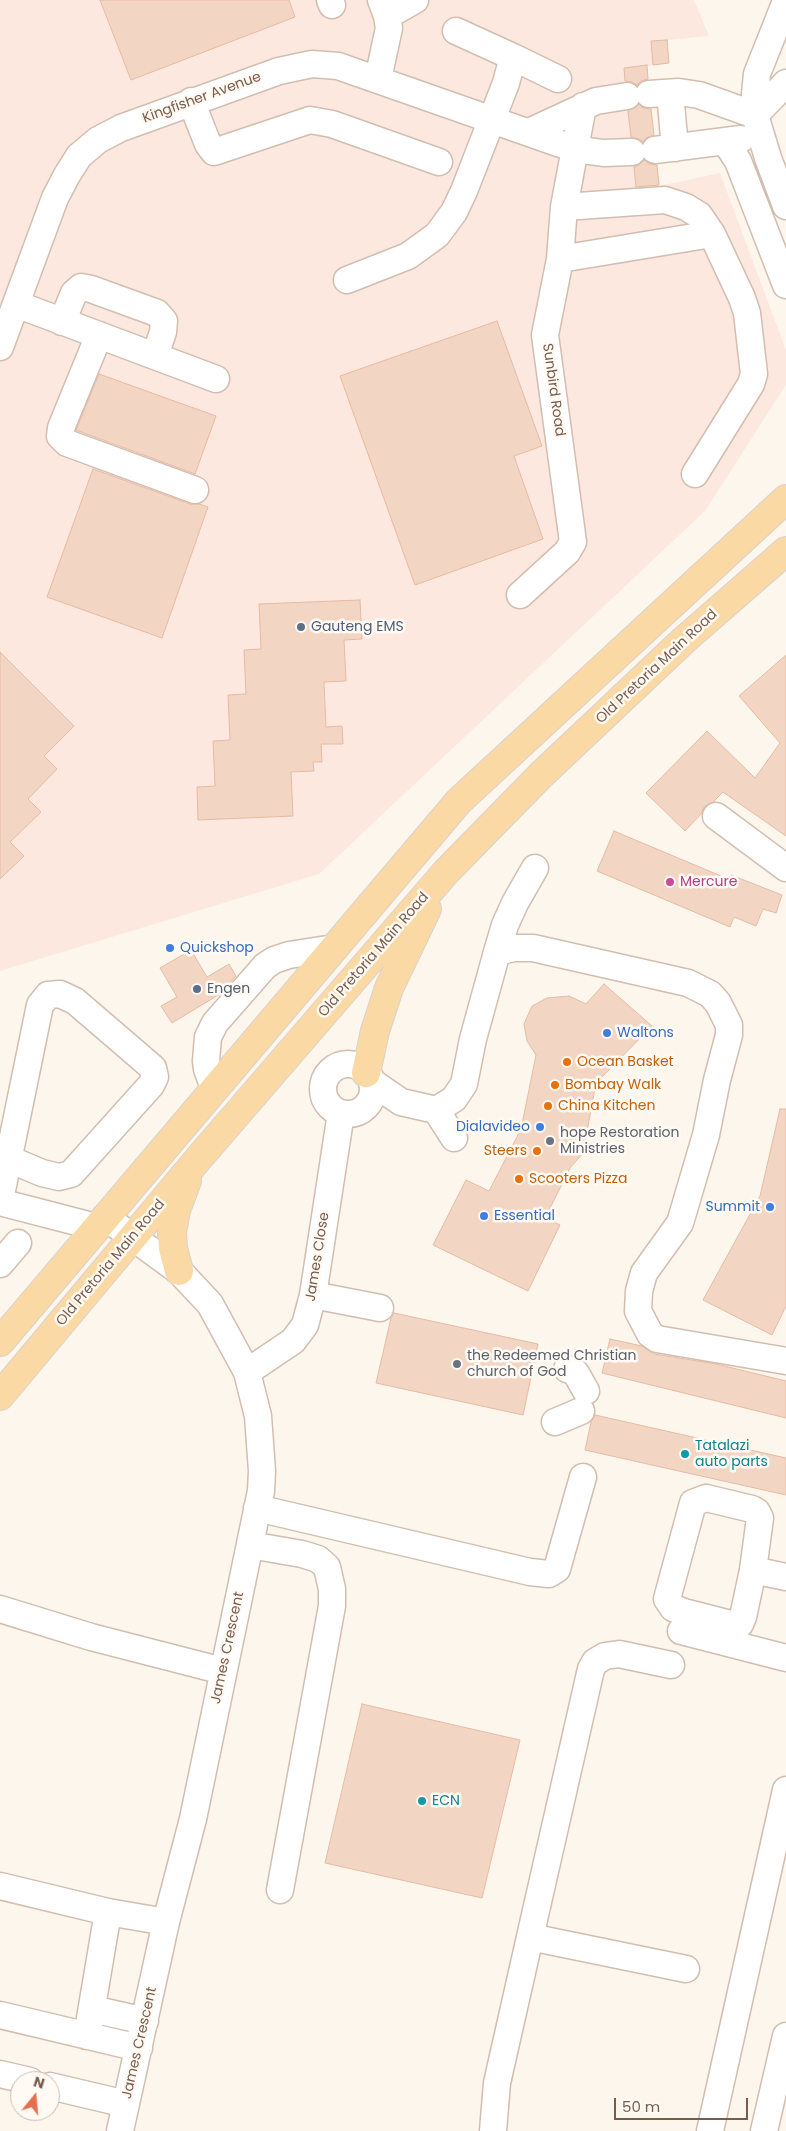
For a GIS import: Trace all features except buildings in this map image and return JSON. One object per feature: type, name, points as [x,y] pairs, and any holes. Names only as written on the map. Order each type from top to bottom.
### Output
[{"type":"main road","points":[[0,1342],[458,801],[786,499]]},
{"type":"main road","name":"Old Pretoria Main Road","points":[[0,1396],[199,1158],[446,872],[541,775],[683,640],[786,551]]},
{"type":"main road","points":[[369,1077],[375,1031],[389,988],[446,872]]},
{"type":"main road","points":[[179,1271],[173,1248],[173,1225],[178,1202],[199,1158]]},
{"type":"street","points":[[378,79],[388,42],[389,28],[384,8],[415,0]]},
{"type":"street","points":[[786,2],[758,74],[754,94],[758,126],[786,206]]},
{"type":"street","points":[[456,31],[558,79]]},
{"type":"street","points":[[347,280],[408,256],[437,235],[454,212],[506,82],[512,56]]},
{"type":"street","name":"Kingfisher Avenue","points":[[0,347],[12,296],[55,198],[79,156],[98,140],[121,128],[191,101],[279,71],[312,64],[338,66],[576,149],[603,154],[725,141],[758,126]]},
{"type":"street","points":[[758,126],[786,83]]},
{"type":"street","points":[[529,132],[596,100],[649,94],[699,95],[758,126]]},
{"type":"street","points":[[649,94],[654,150]]},
{"type":"street","points":[[191,101],[208,144],[214,152],[310,120],[332,124],[438,162]]},
{"type":"street","name":"Sunbird Road","points":[[520,595],[568,552],[573,542],[545,334],[560,259],[564,207],[583,106]]},
{"type":"street","points":[[725,141],[738,161],[786,285]]},
{"type":"street","points":[[564,207],[665,200],[686,207],[699,215],[712,234],[742,298],[747,313],[754,374],[751,384],[695,474]]},
{"type":"street","points":[[560,259],[712,234]]},
{"type":"street","points":[[62,322],[74,293],[81,287],[157,313],[164,321],[163,332],[155,356]]},
{"type":"street","points":[[12,296],[62,322],[216,379]]},
{"type":"street","points":[[99,335],[61,428],[60,436],[67,443],[195,490]]},
{"type":"street","points":[[716,816],[786,868]]},
{"type":"street","points":[[401,1102],[357,1066],[349,1064],[334,1068],[328,1074],[323,1089],[324,1097],[328,1104],[353,1110],[401,1102],[436,1110],[454,1099],[464,1084],[473,1039],[505,925],[535,868]]},
{"type":"street","points":[[214,1088],[207,1069],[206,1052],[208,1037],[215,1023],[265,966],[274,960],[289,955],[334,948]]},
{"type":"street","points":[[497,952],[514,948],[532,948],[688,983],[710,994],[718,1003],[729,1025],[729,1035],[717,1080],[706,1135],[690,1196],[680,1223],[644,1273],[639,1291],[638,1311],[650,1334],[669,1342],[786,1362]]},
{"type":"street","points":[[8,1159],[42,1173],[59,1177],[71,1174],[151,1085],[155,1077],[153,1068],[75,1001],[60,994],[48,995],[40,1005],[8,1159],[5,1206],[100,1222]]},
{"type":"street","points":[[353,1110],[372,1096],[369,1077]]},
{"type":"street","name":"James Close","points":[[247,1372],[286,1348],[300,1334],[308,1316],[353,1110]]},
{"type":"street","points":[[436,1110],[454,1138]]},
{"type":"street","name":"James Crescent","points":[[100,1222],[132,1237],[179,1271],[210,1304],[247,1372],[258,1416],[262,1471],[258,1508],[192,1819],[166,1922],[120,2131]]},
{"type":"street","points":[[0,1264],[18,1243]]},
{"type":"street","points":[[313,1295],[380,1308]]},
{"type":"street","points":[[555,1422],[584,1401],[577,1375],[574,1371],[567,1369]]},
{"type":"street","points":[[258,1508],[530,1572],[549,1574],[557,1569],[582,1478]]},
{"type":"street","points":[[706,1498],[752,1509],[757,1512],[760,1518],[753,1570],[740,1624],[731,1624],[684,1612],[673,1608],[667,1599],[691,1510],[696,1500],[706,1498]]},
{"type":"street","points":[[250,1544],[318,1559],[327,1567],[332,1589],[332,1606],[280,1890]]},
{"type":"street","points":[[753,1570],[786,1577]]},
{"type":"street","points":[[0,1609],[100,1639],[223,1671]]},
{"type":"street","points":[[681,1631],[786,1658]]},
{"type":"street","points":[[493,2131],[497,2082],[590,1670],[595,1662],[605,1656],[620,1654],[671,1665]]},
{"type":"street","points":[[710,2131],[786,1790]]},
{"type":"street","points":[[0,1886],[108,1912],[166,1922]]},
{"type":"street","points":[[87,2036],[108,1912]]},
{"type":"street","points":[[530,1937],[686,1969]]},
{"type":"street","points":[[92,2008],[145,2021]]},
{"type":"street","points":[[0,2015],[139,2048]]},
{"type":"street","points":[[764,2131],[786,2036]]},
{"type":"street","points":[[60,2088],[126,2104]]},
{"type":"shaded area","points":[[0,0],[694,0],[709,36],[668,40],[669,63],[647,66],[659,186],[720,173],[786,350],[786,385],[705,511],[319,874],[0,971]]},
{"type":"place","name":"Gauteng EMS","points":[[301,627]]},
{"type":"place","name":"Mercure","points":[[670,882]]},
{"type":"place","name":"Quickshop","points":[[170,948]]},
{"type":"place","name":"Engen","points":[[197,989]]},
{"type":"place","name":"Waltons","points":[[607,1033]]},
{"type":"place","name":"Ocean Basket","points":[[567,1062]]},
{"type":"place","name":"Bombay Walk","points":[[555,1085]]},
{"type":"place","name":"China Kitchen","points":[[548,1106]]},
{"type":"place","name":"Dialavideo","points":[[540,1127]]},
{"type":"place","name":"hope Restoration Ministries","points":[[550,1141]]},
{"type":"place","name":"Steers","points":[[537,1151]]},
{"type":"place","name":"Scooters Pizza","points":[[519,1179]]},
{"type":"place","name":"Summit","points":[[770,1207]]},
{"type":"place","name":"Essential","points":[[484,1216]]},
{"type":"place","name":"the Redeemed Christian church of God","points":[[457,1364]]},
{"type":"place","name":"Tatalazi auto parts","points":[[685,1454]]},
{"type":"place","name":"ECN","points":[[422,1801]]}]
